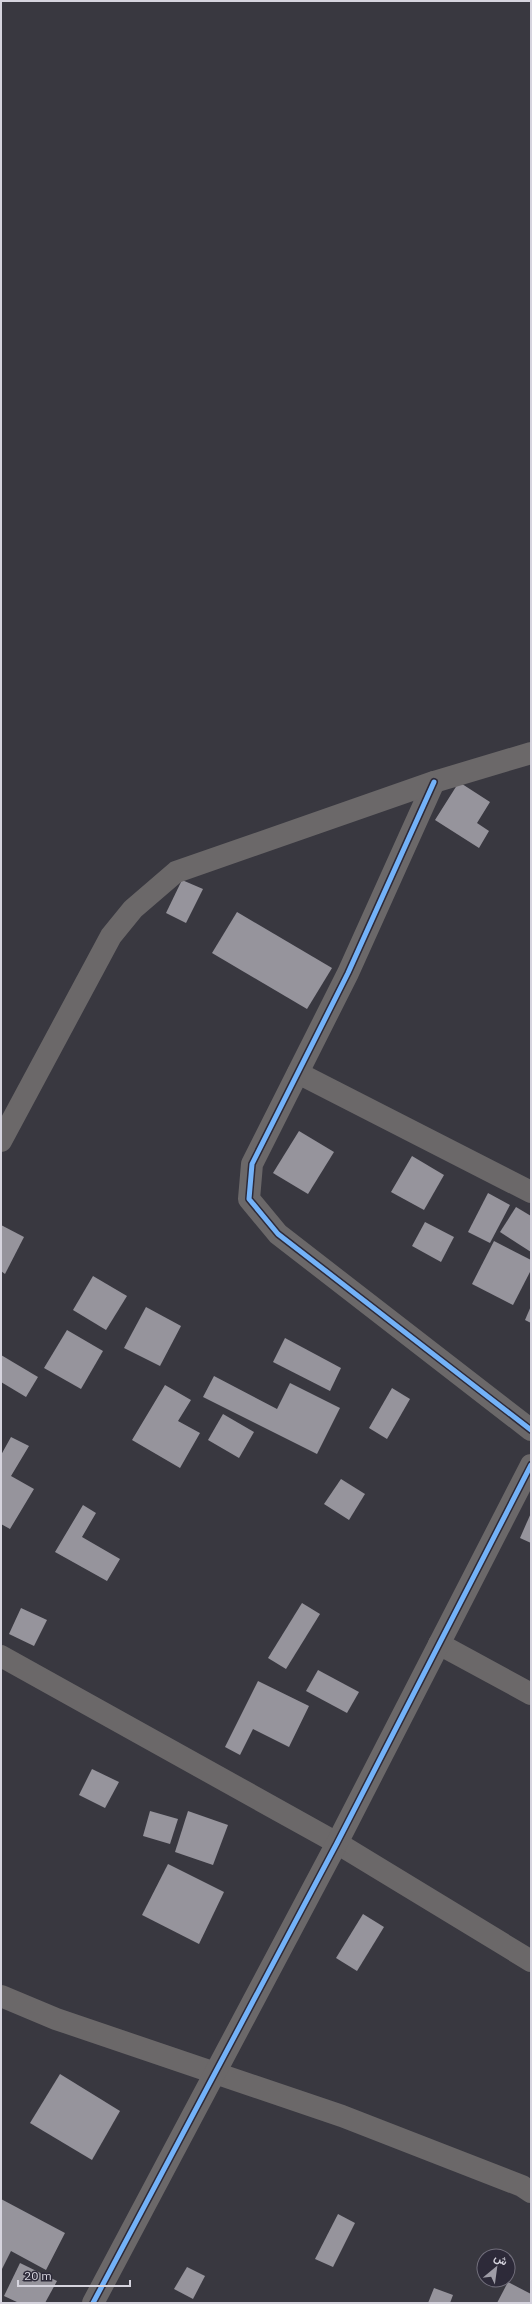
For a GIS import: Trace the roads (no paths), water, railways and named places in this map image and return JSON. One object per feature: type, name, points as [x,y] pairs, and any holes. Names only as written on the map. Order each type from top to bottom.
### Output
[{"type":"street","points":[[1,1141],[111,936],[133,909],[176,872],[434,782],[531,753]]},
{"type":"street","points":[[434,782],[348,973],[252,1164],[249,1199],[278,1234],[531,1430]]},
{"type":"street","points":[[298,1073],[531,1192]]},
{"type":"street","points":[[93,2303],[216,2074],[337,1843],[531,1465]]},
{"type":"street","points":[[439,1644],[531,1694]]},
{"type":"street","points":[[1,1656],[337,1843],[531,1960]]},
{"type":"street","points":[[1,1996],[56,2019],[342,2116],[515,2183],[531,2192]]}]
